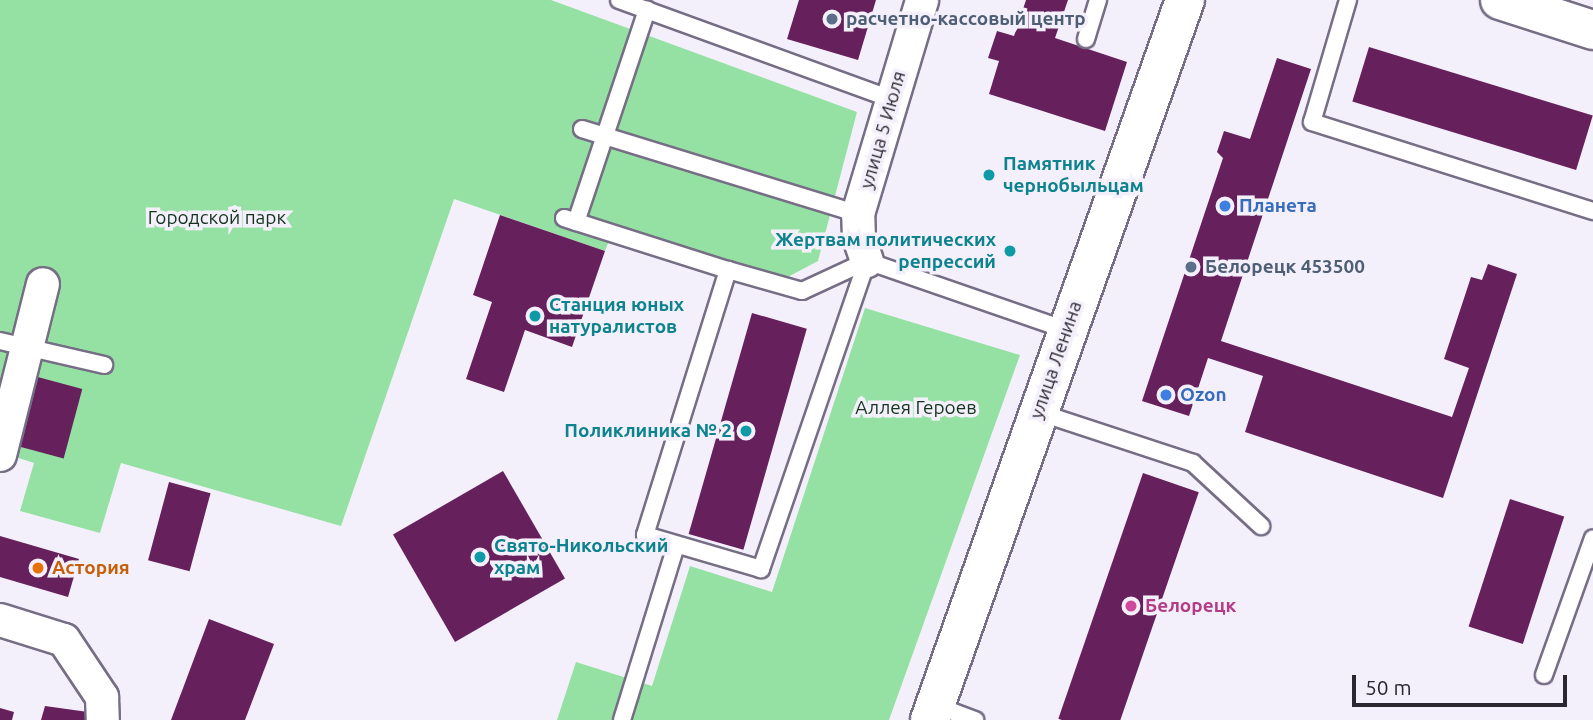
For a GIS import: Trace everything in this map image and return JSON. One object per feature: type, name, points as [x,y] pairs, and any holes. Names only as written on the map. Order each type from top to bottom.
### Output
[{"type":"street","name":"улица 5 Июля","points":[[867,261],[858,214],[922,0]]},
{"type":"street","name":"улица Ленина","points":[[932,713],[1185,0]]},
{"type":"street","points":[[1506,1],[1593,30]]},
{"type":"street","points":[[0,455],[14,344],[43,284]]},
{"type":"street","points":[[0,620],[64,640],[102,697],[103,720]]},
{"type":"lane","points":[[619,0],[891,99]]},
{"type":"lane","points":[[1086,39],[1098,0]]},
{"type":"lane","points":[[1348,0],[1312,122],[1593,211]]},
{"type":"lane","points":[[647,10],[604,135],[570,220],[802,291],[867,261],[1066,330]]},
{"type":"lane","points":[[582,129],[858,214]]},
{"type":"lane","points":[[728,270],[645,535],[761,569],[867,261]]},
{"type":"lane","points":[[14,344],[104,365]]},
{"type":"lane","points":[[1038,412],[1193,463],[1261,526]]},
{"type":"lane","points":[[1544,676],[1593,538]]},
{"type":"lane","points":[[622,720],[676,546]]},
{"type":"lane","points":[[932,713],[975,720]]},
{"type":"green space","name":"Городской парк","points":[[0,0],[551,0],[857,112],[818,261],[784,279],[615,226],[605,251],[454,199],[341,526],[121,463],[100,533],[20,511],[34,463],[9,455],[25,393],[0,385]]},
{"type":"green space","name":"Аллея Героев","points":[[865,308],[1020,355],[889,720],[557,720],[576,662],[652,686],[690,566],[772,592]]},
{"type":"building","name":"расчетно-кассовый центр","points":[[799,0],[876,0],[858,60],[787,39]]},
{"type":"building","points":[[1026,0],[1068,0],[1055,38],[1127,62],[1105,131],[989,94],[999,61],[988,58],[997,31],[1014,36]]},
{"type":"building","points":[[1369,47],[1593,115],[1576,170],[1352,102]]},
{"type":"building","points":[[1277,58],[1311,69],[1221,341],[1452,417],[1469,368],[1444,359],[1471,277],[1482,280],[1488,264],[1517,274],[1443,498],[1245,432],[1263,376],[1208,358],[1189,416],[1142,401],[1223,158],[1217,152],[1224,131],[1250,139]]},
{"type":"building","name":"Станция юных натуралистов","points":[[500,215],[605,251],[572,347],[525,330],[504,392],[466,379],[492,302],[473,295]]},
{"type":"building","name":"Поликлиника № 2","points":[[752,313],[807,329],[743,550],[689,534]]},
{"type":"building","points":[[34,376],[82,389],[64,458],[15,446]]},
{"type":"building","name":"Свято-Никольский храм","points":[[503,471],[565,578],[455,642],[393,534]]},
{"type":"building","name":"Белорецк","points":[[1143,473],[1199,492],[1120,720],[1058,719]]},
{"type":"building","points":[[169,482],[211,493],[190,571],[148,560]]},
{"type":"building","points":[[1510,499],[1564,517],[1523,644],[1469,626]]},
{"type":"building","name":"Астория","points":[[0,536],[79,559],[68,597],[0,577]]},
{"type":"building","points":[[209,619],[274,644],[245,720],[171,720]]},
{"type":"building","points":[[45,706],[88,712],[89,720],[41,720]]},
{"type":"building","points":[[0,708],[14,712],[12,720],[0,720]]},
{"type":"place","name":"расчетно-кассовый центр","points":[[832,19]]},
{"type":"place","name":"Памятник чернобыльцам","points":[[989,175]]},
{"type":"place","name":"Планета","points":[[1225,206]]},
{"type":"place","name":"Жертвам политических репрессий","points":[[1010,251]]},
{"type":"place","name":"Белорецк 453500","points":[[1191,267]]},
{"type":"place","name":"Станция юных натуралистов","points":[[535,316]]},
{"type":"place","name":"Ozon","points":[[1166,395]]},
{"type":"place","name":"Поликлиника № 2","points":[[746,431]]},
{"type":"place","name":"Свято-Никольский храм","points":[[480,557]]},
{"type":"place","name":"Астория","points":[[38,568]]},
{"type":"place","name":"Белорецк","points":[[1131,606]]}]
